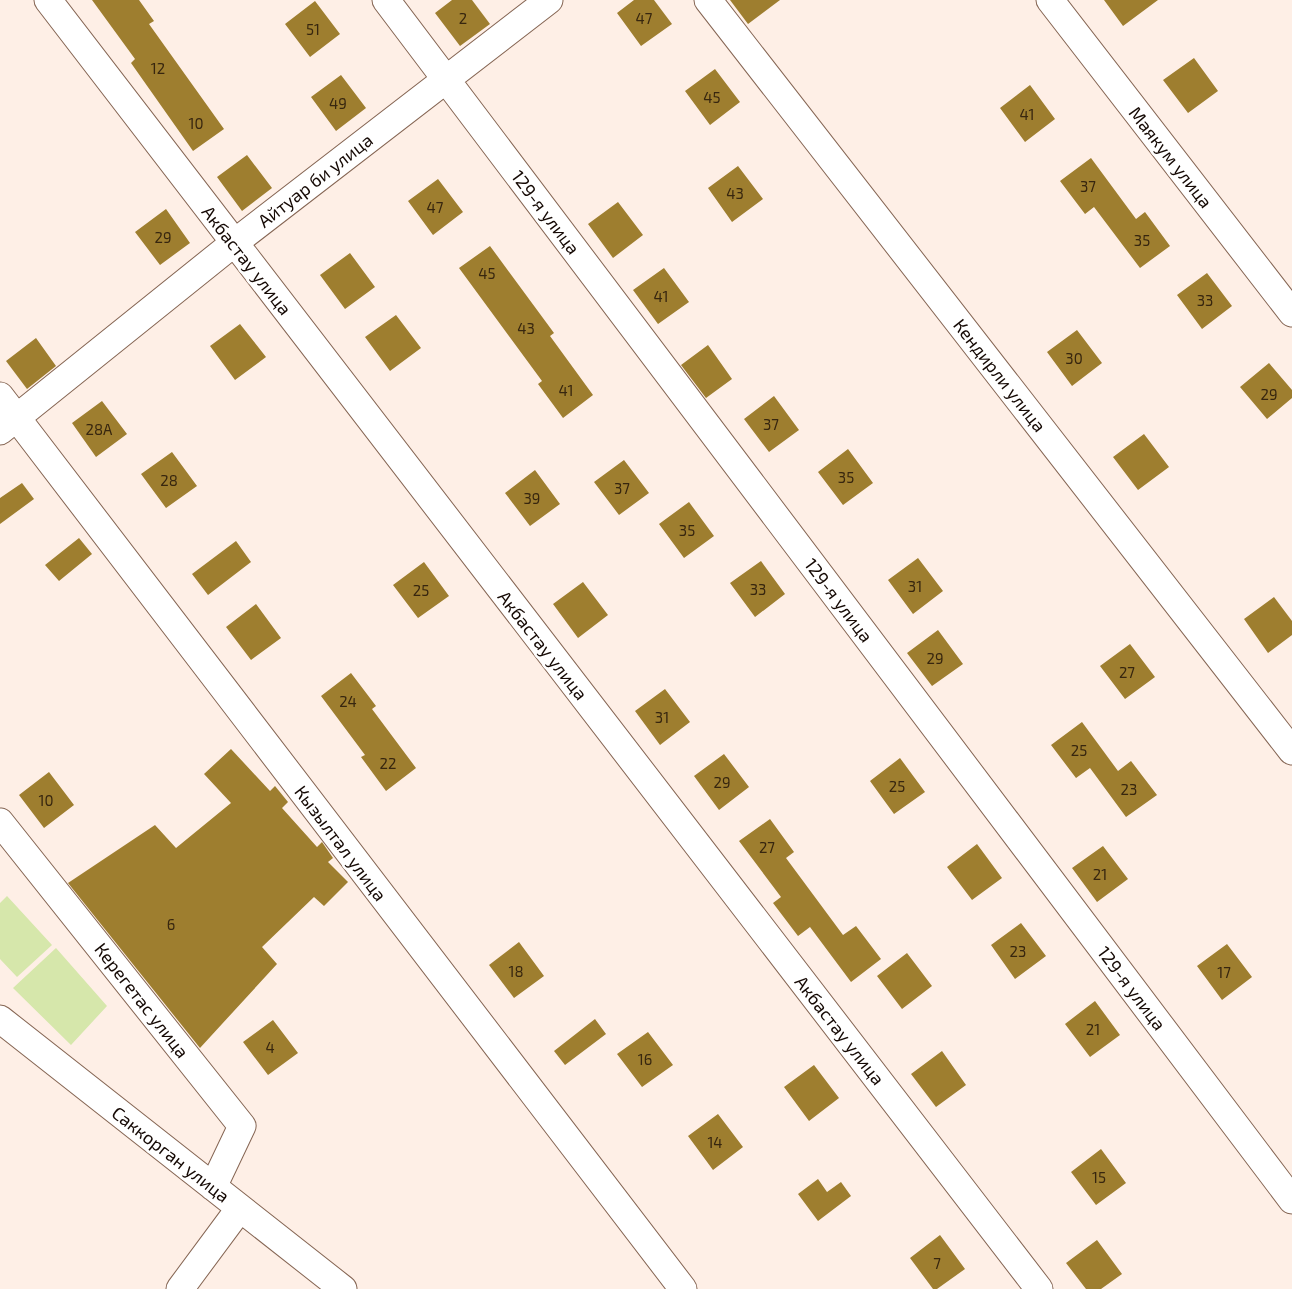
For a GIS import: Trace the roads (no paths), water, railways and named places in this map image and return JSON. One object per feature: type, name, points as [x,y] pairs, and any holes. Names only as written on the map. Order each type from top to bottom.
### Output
[{"type":"street","name":"Акбастау улица","points":[[48,0],[1039,1289]]},
{"type":"street","name":"129-я улица","points":[[386,0],[1292,1200]]},
{"type":"street","name":"Айтуар би улица","points":[[8,424],[234,243],[549,0]]},
{"type":"street","name":"Кендирли улица","points":[[708,0],[1292,751]]},
{"type":"street","name":"Маякум улица","points":[[1050,0],[1292,313]]},
{"type":"street","name":"Кызылтал улица","points":[[0,396],[8,424],[683,1289]]},
{"type":"street","name":"Керегетас улица","points":[[0,822],[242,1126],[213,1187]]},
{"type":"street","name":"Саккорган улица","points":[[0,1019],[343,1289]]},
{"type":"street","points":[[180,1289],[240,1208]]}]
